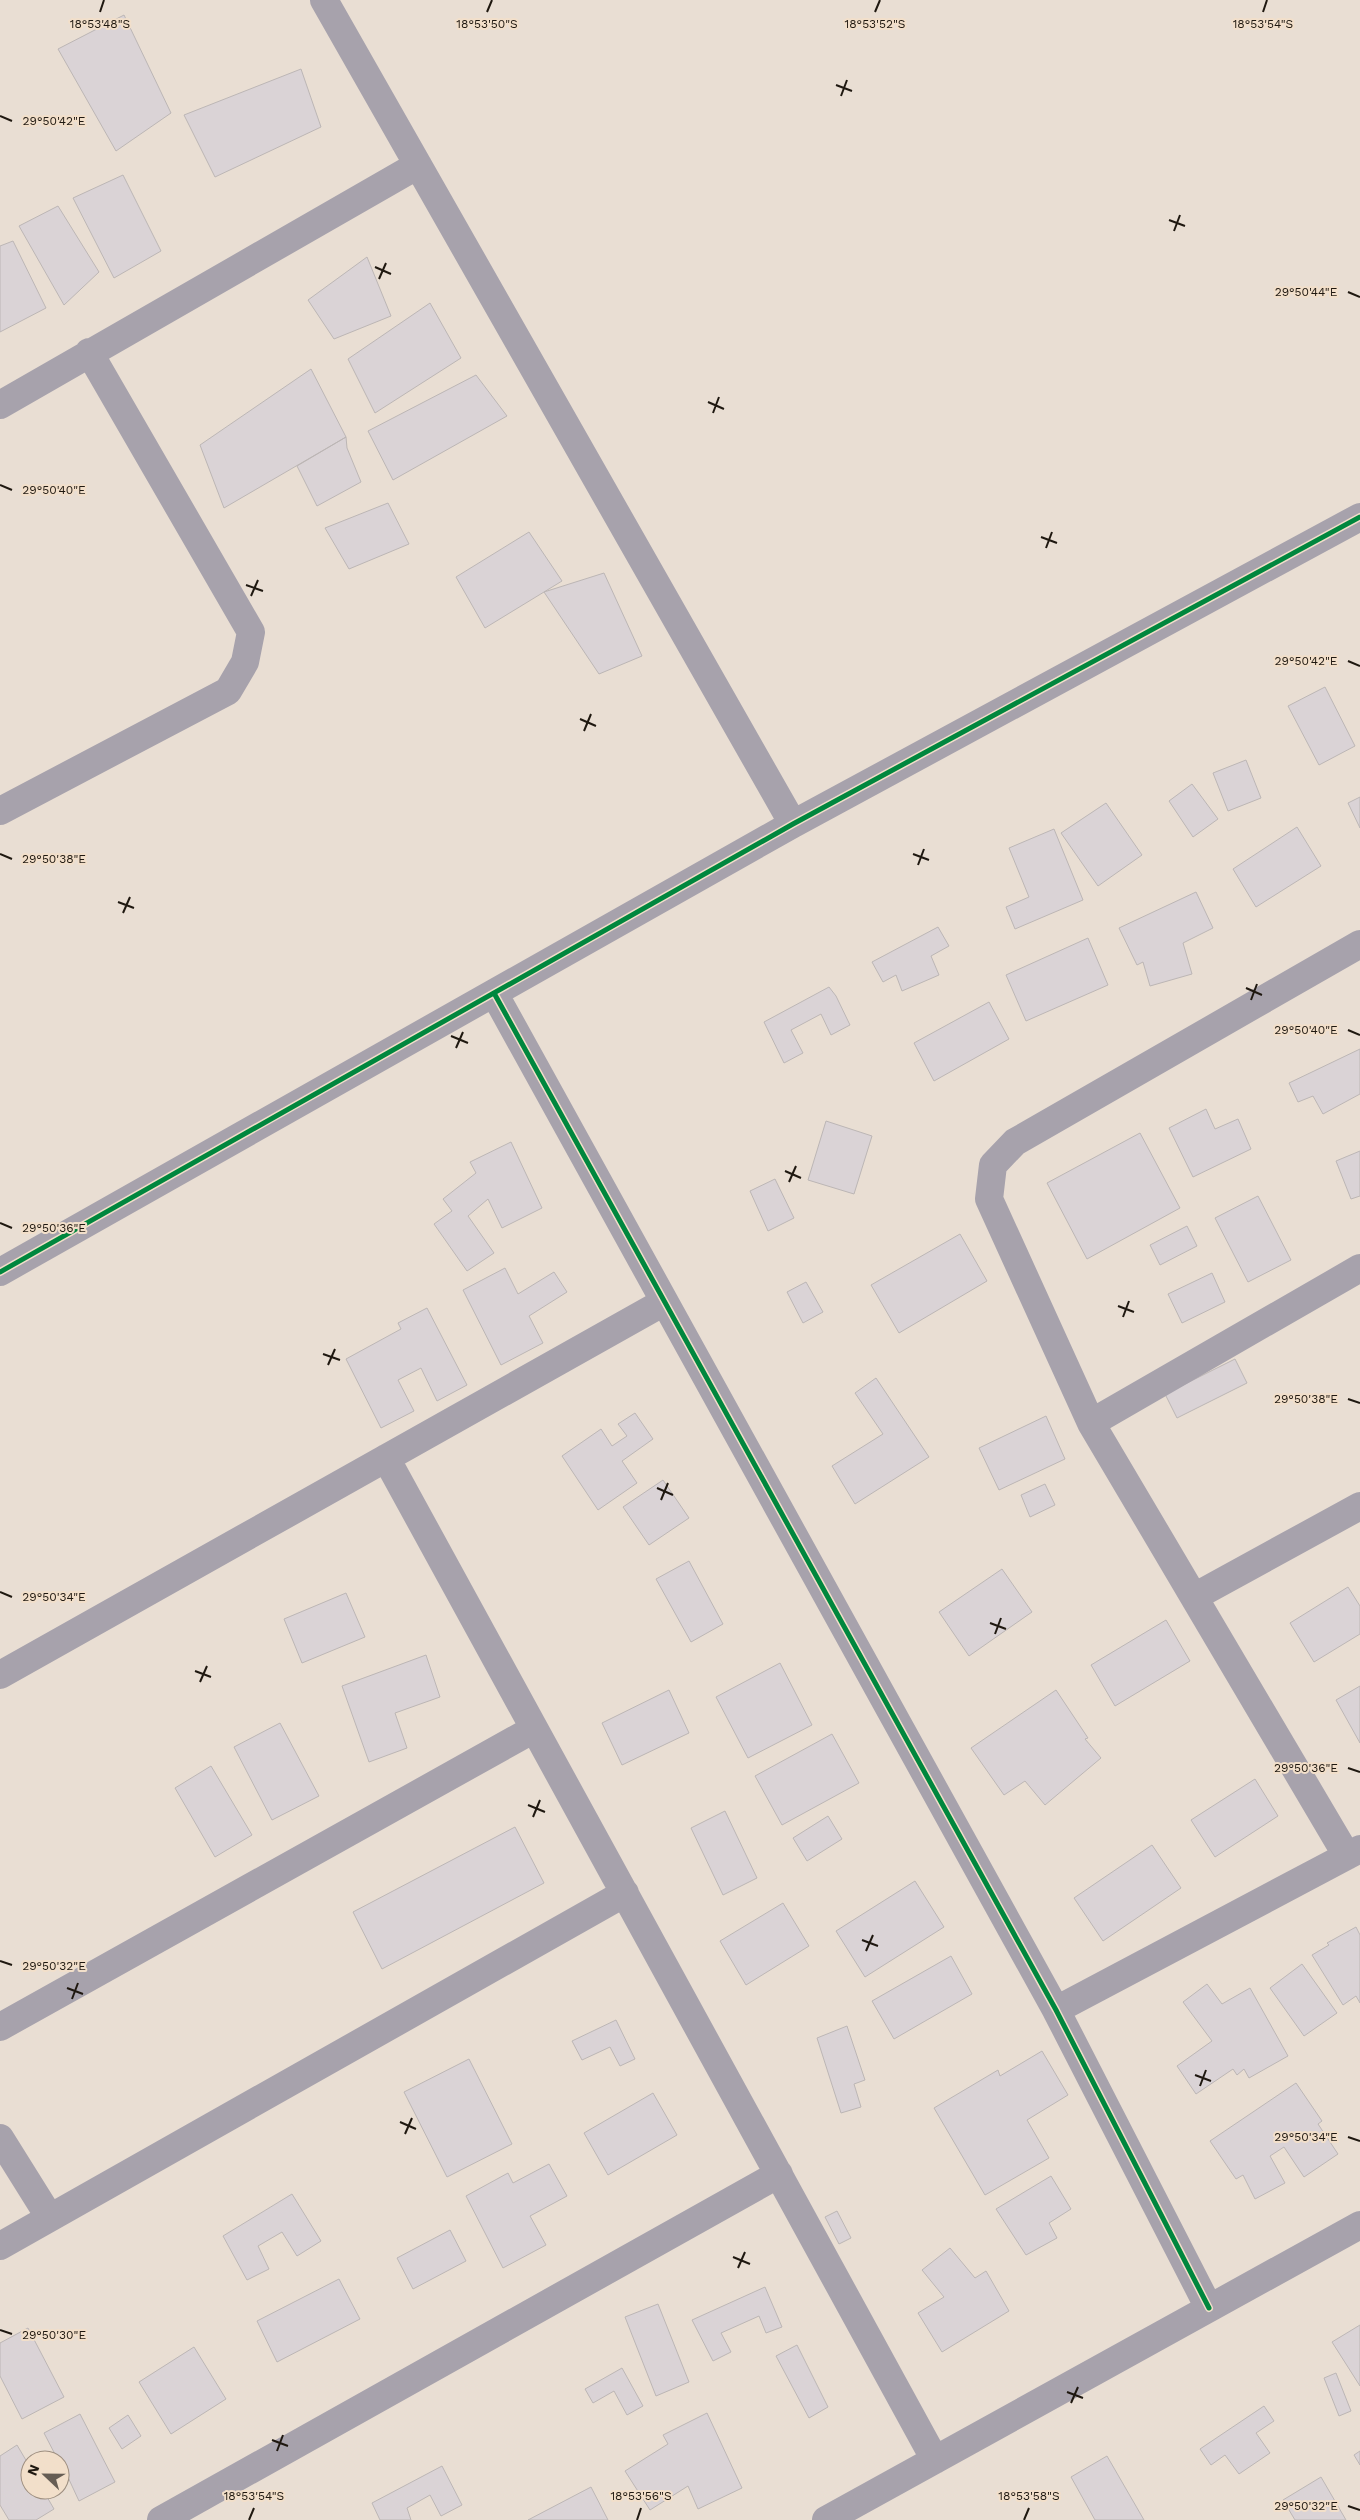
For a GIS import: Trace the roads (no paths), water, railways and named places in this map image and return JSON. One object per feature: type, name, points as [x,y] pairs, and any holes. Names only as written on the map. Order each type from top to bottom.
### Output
[{"type":"street","points":[[324,0],[793,824]]},
{"type":"street","points":[[0,405],[89,352],[418,165]]},
{"type":"street","points":[[0,811],[228,691],[245,662],[251,632],[89,352]]},
{"type":"street","points":[[0,1272],[793,824],[1360,517]]},
{"type":"street","points":[[1056,2010],[1354,1853],[1194,1597],[1091,1423],[989,1199],[993,1165],[1015,1142],[1360,944]]},
{"type":"street","points":[[494,993],[1056,2010],[1208,2308]]},
{"type":"street","points":[[1091,1423],[1360,1268]]},
{"type":"street","points":[[0,1675],[664,1302]]},
{"type":"street","points":[[386,1458],[935,2460]]},
{"type":"street","points":[[1194,1597],[1360,1506]]},
{"type":"street","points":[[0,2027],[534,1729]]},
{"type":"street","points":[[0,2246],[625,1893]]},
{"type":"street","points":[[0,2138],[50,2218]]},
{"type":"street","points":[[161,2520],[779,2174]]},
{"type":"street","points":[[826,2520],[1360,2225]]}]
